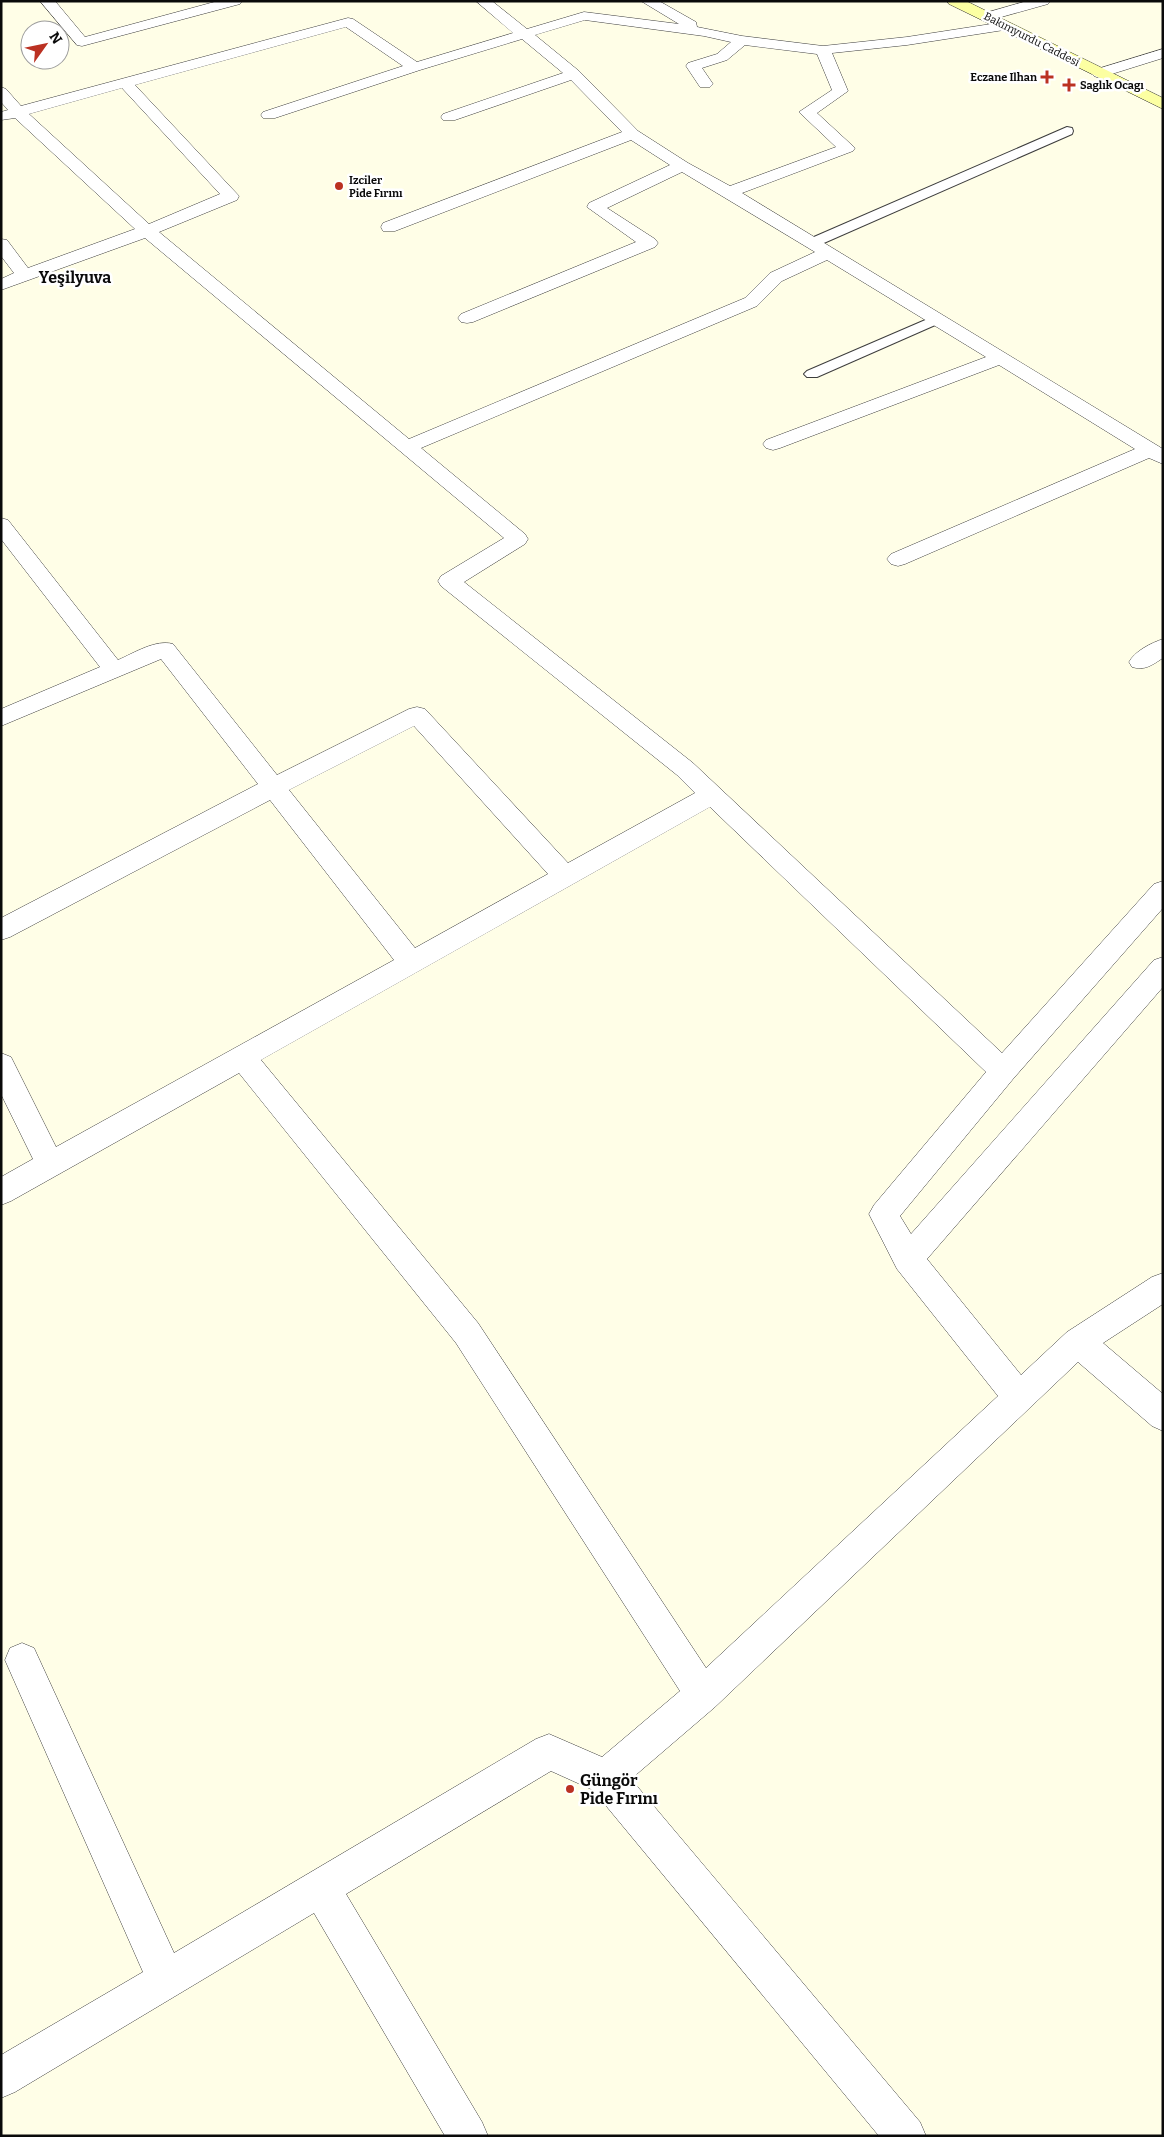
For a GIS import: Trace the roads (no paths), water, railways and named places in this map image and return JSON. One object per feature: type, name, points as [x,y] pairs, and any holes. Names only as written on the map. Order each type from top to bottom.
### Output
[{"type":"main road","name":"Bakımyurdu Caddesi","points":[[954,1],[1163,104]]},
{"type":"street","points":[[54,2],[82,42],[235,1]]},
{"type":"street","points":[[483,1],[574,74],[632,134],[1157,454]]},
{"type":"street","points":[[648,1],[704,32]]},
{"type":"street","points":[[987,17],[1043,1]]},
{"type":"street","points":[[268,115],[415,67],[584,16],[704,32],[742,40],[823,50],[907,41],[1004,26]]},
{"type":"street","points":[[10,114],[348,22],[415,67]]},
{"type":"street","points":[[705,84],[693,66],[722,57],[742,40]]},
{"type":"street","points":[[729,192],[846,148],[807,112],[840,91],[823,50]]},
{"type":"street","points":[[1098,73],[1163,53]]},
{"type":"street","points":[[449,117],[574,74]]},
{"type":"street","points":[[1,285],[147,231],[232,196],[124,82]]},
{"type":"street","points":[[1,92],[10,114],[147,231],[518,539],[449,581],[685,769],[710,796],[1003,1071]]},
{"type":"street","points":[[389,227],[632,134]]},
{"type":"street","points":[[467,318],[649,243],[595,206],[682,166]]},
{"type":"street","points":[[1,244],[25,275]]},
{"type":"street","points":[[406,447],[751,302],[776,277],[827,254]]},
{"type":"street","points":[[773,444],[1001,358]]},
{"type":"street","points":[[898,559],[1157,454]]},
{"type":"street","points":[[1,525],[115,671]]},
{"type":"street","points":[[1140,662],[1163,647]]},
{"type":"street","points":[[1,718],[165,649],[411,963]]},
{"type":"street","points":[[1,930],[273,787],[417,715],[565,876]]},
{"type":"street","points":[[1,1192],[710,796]]},
{"type":"street","points":[[1019,1397],[908,1259],[884,1214],[1003,1071],[1163,891]]},
{"type":"street","points":[[908,1259],[1163,968]]},
{"type":"street","points":[[242,1057],[467,1333],[703,1695]]},
{"type":"street","points":[[1,1065],[50,1165]]},
{"type":"street","points":[[606,1777],[703,1695],[1078,1342],[1163,1287]]},
{"type":"street","points":[[1078,1342],[1163,1415]]},
{"type":"street","points":[[22,1660],[166,1979]]},
{"type":"street","points":[[1,2078],[549,1752],[606,1777],[906,2136]]},
{"type":"street","points":[[320,1887],[468,2136]]},
{"type":"lane","points":[[812,242],[1068,131]]},
{"type":"lane","points":[[812,374],[937,319]]},
{"type":"place","name":"Eczane Ilhan","points":[[1047,77]]},
{"type":"place","name":"Saglık Ocagı","points":[[1069,85]]},
{"type":"place","name":"Izciler Pide Fırını","points":[[339,186]]},
{"type":"place","name":"Güngör Pide Fırını","points":[[570,1789]]},
{"type":"district","name":"Yeşilyuva","points":[[75,277]]}]
